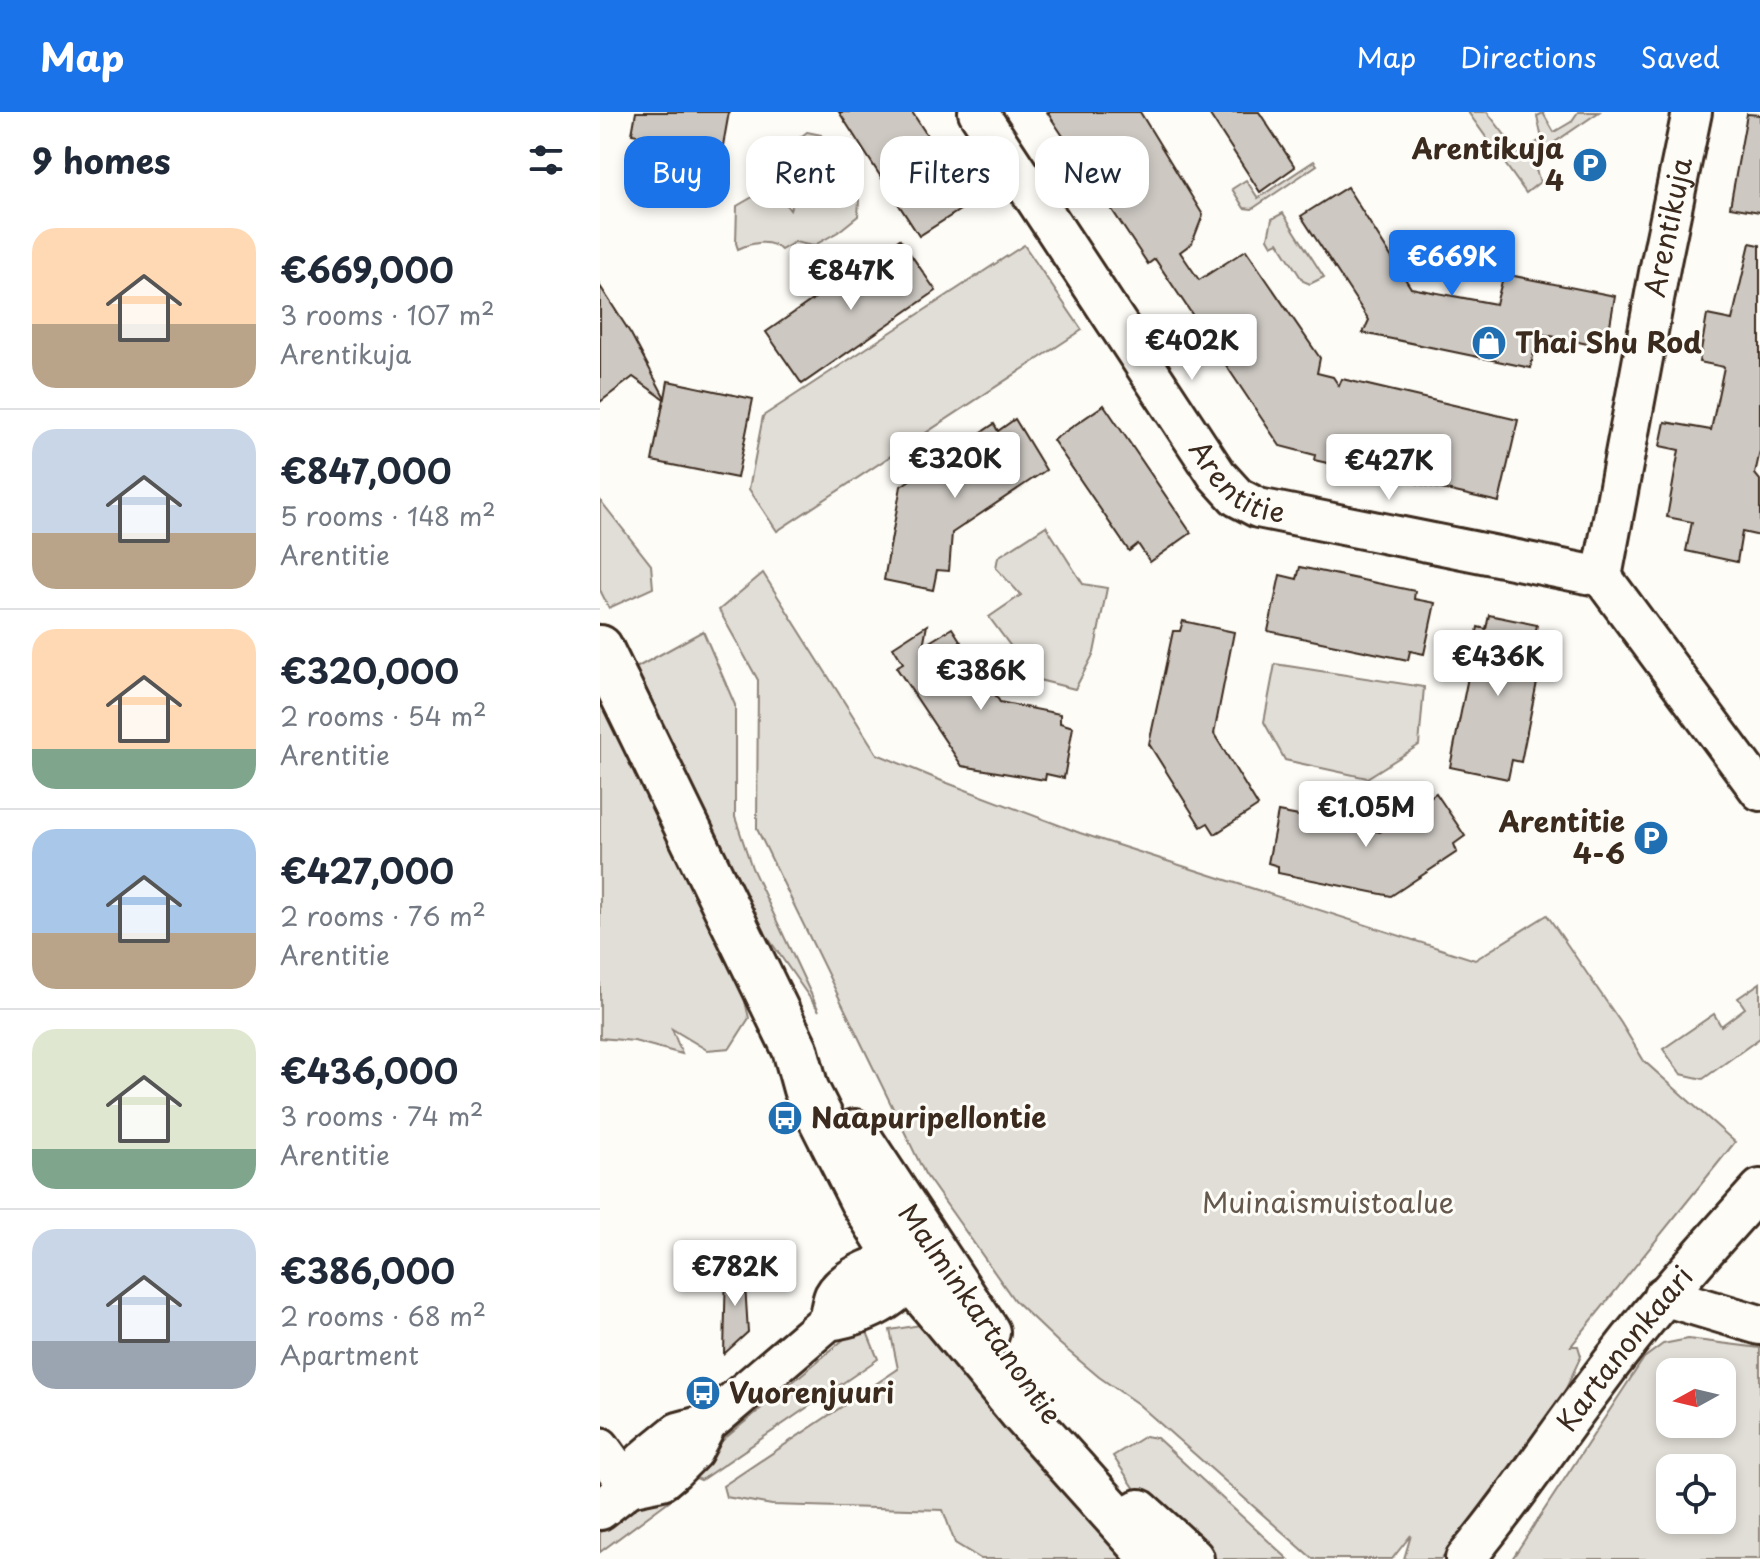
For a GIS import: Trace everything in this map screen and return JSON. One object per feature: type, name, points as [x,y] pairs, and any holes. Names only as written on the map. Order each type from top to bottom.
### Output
[{"type":"main road","name":"Malminkartanontie","points":[[600,648],[795,1049],[823,1080],[914,1263],[1021,1411],[1154,1559]]},
{"type":"main road","name":"Malminkartanontie","points":[[914,1263],[1119,1493],[1191,1559]]},
{"type":"street","name":"Arentitie","points":[[978,112],[1217,475],[1237,497],[1258,508],[1602,577]]},
{"type":"street","name":"Arentikuja","points":[[1602,577],[1692,112]]},
{"type":"street","points":[[1602,577],[1760,791]]},
{"type":"street","name":"Kartanonkaari","points":[[1465,1559],[1500,1518],[1591,1389],[1663,1296],[1760,1189]]},
{"type":"street","points":[[614,1499],[643,1461],[678,1432],[707,1424],[828,1321],[835,1295],[858,1275],[914,1263]]},
{"type":"street","points":[[1663,1296],[1760,1325]]},
{"type":"street","points":[[600,1447],[614,1499]]},
{"type":"street","name":"Kartanonkaari","points":[[1482,1559],[1500,1518]]},
{"type":"green space","points":[[1468,112],[1487,112],[1519,153],[1542,139],[1537,116],[1543,113],[1554,132],[1571,122],[1578,112],[1599,112],[1539,153],[1533,161],[1540,182],[1526,193]]},
{"type":"green space","points":[[807,132],[822,136],[802,136]]},
{"type":"green space","points":[[1314,161],[1317,165],[1252,209],[1244,208],[1232,189],[1246,180],[1258,198]]},
{"type":"green space","points":[[746,201],[746,208],[858,208],[858,216],[813,246],[795,242],[781,250],[771,244],[760,243],[738,249],[737,206]]},
{"type":"green space","points":[[1283,213],[1324,277],[1310,284],[1303,281],[1278,242],[1272,245],[1268,238],[1272,219]]},
{"type":"green space","points":[[1024,245],[1082,330],[777,531],[749,489],[763,416]]},
{"type":"green space","points":[[600,500],[651,565],[653,588],[609,608],[600,590]]},
{"type":"green space","points":[[1046,526],[1083,584],[1107,588],[1094,653],[1075,689],[1035,679],[989,617],[1021,595],[996,568],[998,557]]},
{"type":"green space","name":"Muinaismuistoalue","points":[[763,573],[877,754],[1080,833],[1475,960],[1547,915],[1644,1061],[1735,1142],[1571,1346],[1578,1346],[1581,1356],[1564,1393],[1441,1559],[1404,1559],[1411,1535],[1392,1559],[1313,1559],[1138,1404],[1060,1344],[1014,1300],[925,1174],[757,829],[758,680],[719,610]]},
{"type":"green space","points":[[703,631],[735,705],[735,817],[752,868],[819,1011],[766,935],[634,669]]},
{"type":"green space","points":[[1275,664],[1424,687],[1419,745],[1367,778],[1285,760],[1264,722]]},
{"type":"green space","points":[[600,689],[736,964],[749,1018],[730,1048],[707,1050],[672,1029],[682,1054],[634,1041],[600,1038]]},
{"type":"green space","points":[[1760,983],[1760,1038],[1703,1079],[1681,1074],[1663,1049],[1714,1014],[1721,1026],[1745,1008],[1738,998]]},
{"type":"green space","points":[[926,1324],[1129,1559],[981,1559],[955,1543],[943,1510],[772,1505],[726,1497],[723,1486],[898,1369],[890,1330]]},
{"type":"green space","points":[[865,1327],[878,1359],[701,1480],[689,1475],[687,1470],[843,1340]]},
{"type":"green space","points":[[1688,1339],[1760,1348],[1760,1559],[1512,1559],[1644,1358],[1663,1344]]},
{"type":"green space","points":[[1145,1436],[1157,1438],[1288,1559],[1216,1559],[1135,1489],[1113,1456]]},
{"type":"green space","points":[[672,1480],[679,1488],[677,1495],[600,1552],[600,1533]]},
{"type":"building","points":[[636,112],[729,112],[725,136],[632,134]]},
{"type":"building","points":[[839,112],[912,112],[928,136],[880,136],[880,176],[864,151],[864,136],[854,136]]},
{"type":"building","points":[[1047,112],[1140,112],[1203,215],[1192,243],[1180,252],[1199,280],[1246,250],[1320,358],[1317,373],[1333,377],[1339,386],[1342,379],[1518,420],[1499,502],[1314,460],[1315,455],[1280,446],[1155,259],[1148,264],[1111,208],[1149,208],[1149,136],[1063,136]]},
{"type":"building","points":[[1208,112],[1259,112],[1295,167],[1260,192]]},
{"type":"building","points":[[1747,114],[1760,115],[1760,212],[1730,207]]},
{"type":"building","points":[[1347,187],[1411,288],[1496,304],[1504,274],[1615,296],[1606,348],[1537,333],[1531,368],[1363,333],[1369,320],[1301,216]]},
{"type":"building","points":[[901,208],[963,208],[919,236]]},
{"type":"building","points":[[900,239],[936,291],[802,384],[766,332]]},
{"type":"building","points":[[1750,243],[1760,245],[1760,451],[1755,474],[1760,480],[1760,536],[1742,532],[1737,562],[1686,551],[1692,522],[1667,517],[1679,450],[1660,446],[1665,422],[1711,430],[1724,367],[1699,362],[1707,315],[1732,320]]},
{"type":"building","points":[[600,286],[631,334],[665,398],[668,381],[753,399],[737,478],[652,461],[664,399],[633,377],[600,402]]},
{"type":"building","points":[[1104,405],[1191,533],[1150,562],[1138,544],[1129,551],[1053,440]]},
{"type":"building","points":[[1015,419],[1046,470],[952,533],[949,571],[937,570],[933,590],[884,580],[901,486],[994,424],[998,431]]},
{"type":"building","points":[[1300,567],[1415,591],[1414,599],[1435,603],[1424,654],[1410,651],[1408,660],[1268,631],[1280,575],[1297,579]]},
{"type":"building","points":[[1489,615],[1537,625],[1533,645],[1544,647],[1521,762],[1512,760],[1508,779],[1450,767],[1478,627],[1486,629]]},
{"type":"building","points":[[1183,621],[1234,632],[1214,734],[1258,806],[1215,834],[1208,823],[1201,827],[1149,744],[1173,631],[1180,631]]},
{"type":"building","points":[[927,625],[923,646],[952,628],[1000,702],[1060,714],[1060,723],[1073,727],[1064,778],[1046,774],[1045,780],[962,766],[896,667],[903,663],[893,647]]},
{"type":"building","points":[[1436,793],[1465,836],[1454,844],[1457,852],[1391,896],[1278,873],[1278,866],[1268,863],[1278,812],[1380,832]]},
{"type":"building","points":[[726,1268],[744,1268],[748,1332],[724,1354]]},
{"type":"place","name":"Arentikuja 4","points":[[1590,165]]},
{"type":"place","name":"Thai Shu Rod","points":[[1489,343]]},
{"type":"place","name":"Arentitie 4-6","points":[[1651,838]]},
{"type":"place","name":"Naapuripellontie","points":[[785,1118]]},
{"type":"place","name":"Vuorenjuuri","points":[[703,1393]]}]
